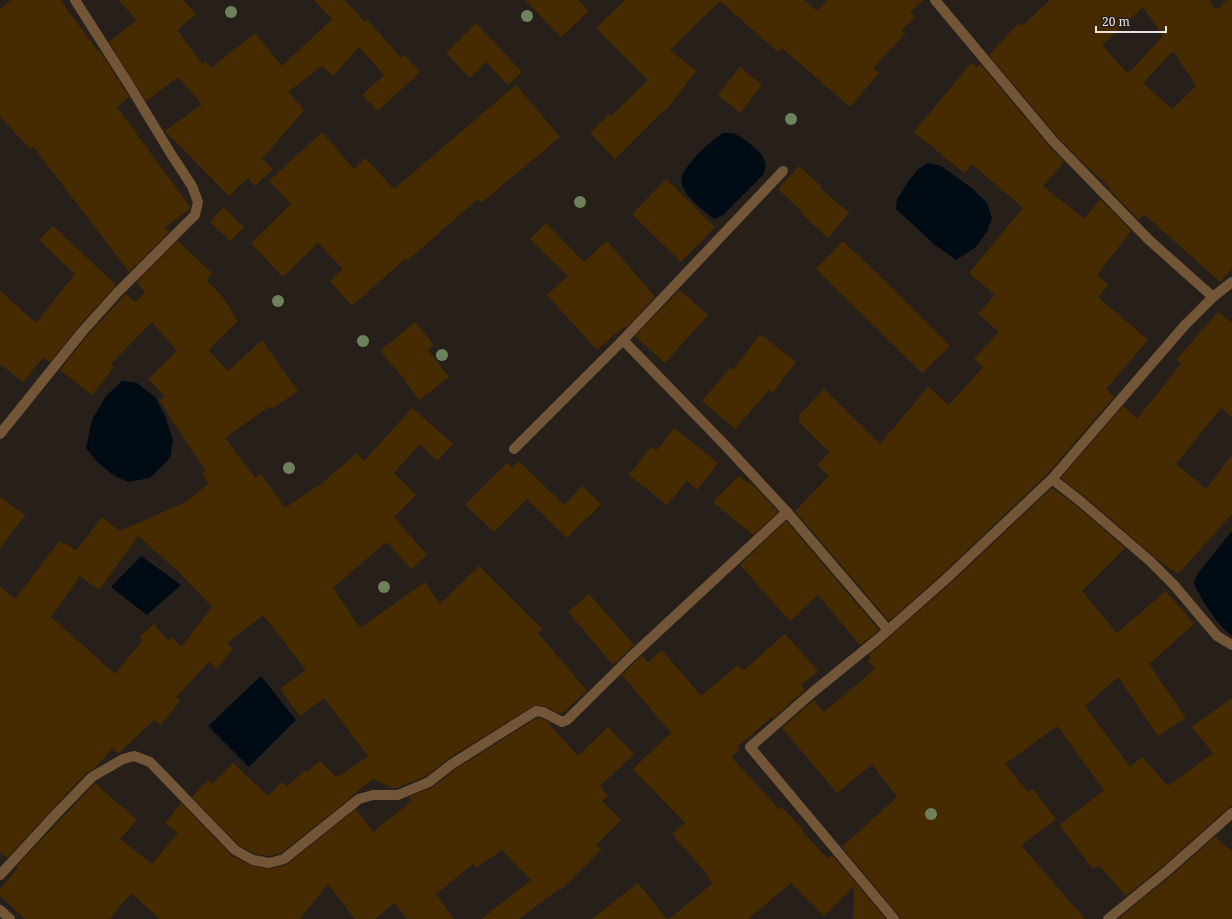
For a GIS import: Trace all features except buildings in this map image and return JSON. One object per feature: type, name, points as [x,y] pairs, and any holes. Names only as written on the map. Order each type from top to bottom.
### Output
[{"type":"street","points":[[0,434],[82,332],[117,293],[195,215],[198,202],[192,186],[75,0]]},
{"type":"street","points":[[935,0],[1053,141],[1149,240],[1213,296]]},
{"type":"street","points":[[514,450],[623,340],[783,171]]},
{"type":"street","points":[[894,919],[750,747],[813,692],[888,630],[1052,479],[1185,325],[1213,296],[1232,282]]},
{"type":"street","points":[[623,340],[723,443],[786,512],[888,630]]},
{"type":"street","points":[[1052,479],[1079,500],[1150,561],[1174,586],[1217,636],[1232,645]]},
{"type":"street","points":[[0,875],[92,777],[123,759],[134,756],[150,762],[235,850],[254,860],[269,863],[284,859],[359,799],[373,796],[398,795],[429,782],[452,764],[536,711],[543,712],[562,722],[567,720],[634,654],[786,512]]},
{"type":"street","points":[[1108,919],[1168,870],[1232,813]]},
{"type":"street","points":[[0,910],[10,919]]},
{"type":"shaded area","points":[[723,133],[733,133],[741,137],[762,155],[766,165],[763,175],[723,215],[714,219],[696,204],[687,194],[682,185],[682,178],[685,171],[696,156]]},
{"type":"shaded area","points":[[928,163],[941,166],[973,189],[987,203],[992,218],[988,230],[976,247],[956,260],[934,244],[896,209],[897,199],[906,185],[917,170]]},
{"type":"shaded area","points":[[122,381],[137,383],[156,398],[165,416],[173,440],[170,458],[150,478],[128,482],[113,475],[96,461],[86,448],[92,420],[106,396]]},
{"type":"shaded area","points":[[1232,531],[1231,635],[1210,611],[1200,596],[1194,583],[1198,573]]},
{"type":"shaded area","points":[[141,556],[181,585],[147,615],[111,587]]},
{"type":"shaded area","points":[[261,676],[296,720],[249,767],[208,726]]}]
